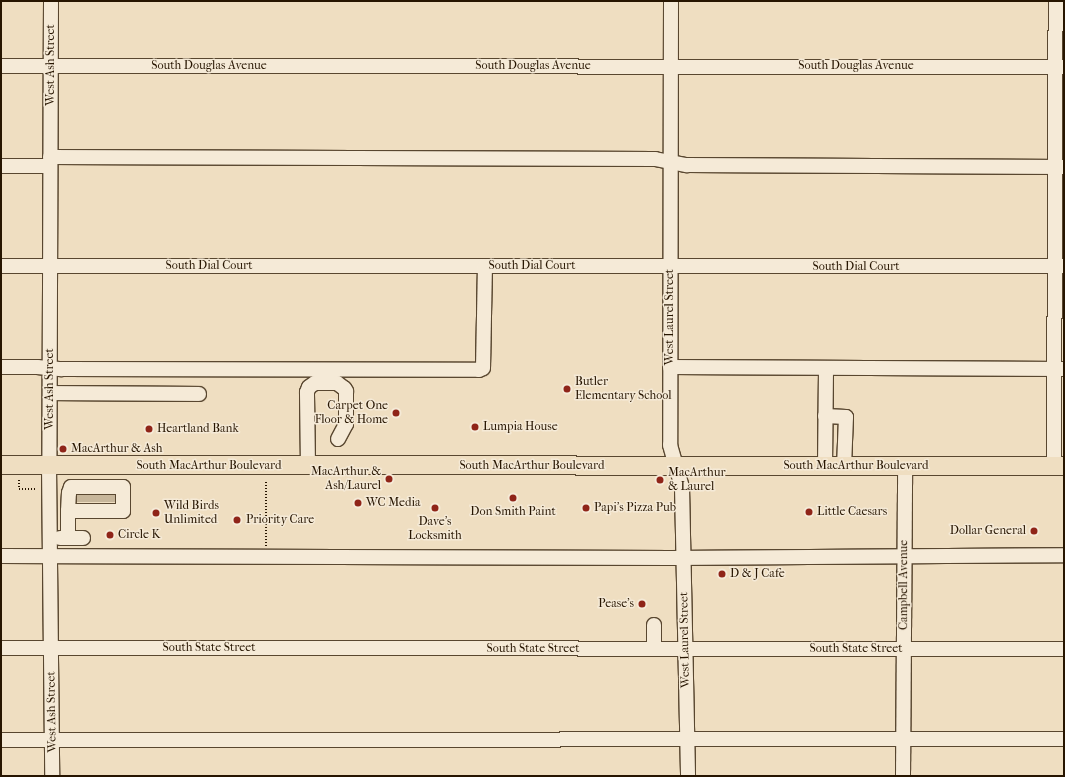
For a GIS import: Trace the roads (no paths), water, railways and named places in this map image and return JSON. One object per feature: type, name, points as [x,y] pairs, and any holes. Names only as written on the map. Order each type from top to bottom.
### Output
[{"type":"main road","name":"South MacArthur Boulevard","points":[[1,465],[1059,466]]},
{"type":"street","name":"West Ash Street","points":[[51,1],[49,466],[52,776]]},
{"type":"street","name":"West Laurel Street","points":[[671,1],[670,445],[682,487],[688,776]]},
{"type":"street","points":[[1056,1],[1060,67],[1059,466]]},
{"type":"street","name":"South Douglas Avenue","points":[[1,66],[1060,67]]},
{"type":"street","points":[[1,166],[50,162],[655,159],[687,165],[1060,167]]},
{"type":"street","name":"South Dial Court","points":[[1,266],[1059,266]]},
{"type":"street","points":[[1,367],[36,367],[50,369],[480,370],[483,368],[485,266]]},
{"type":"street","points":[[670,367],[1059,369]]},
{"type":"street","points":[[825,466],[826,368]]},
{"type":"street","points":[[308,466],[307,392],[309,387],[315,383],[337,383],[346,391],[346,424],[338,439]]},
{"type":"street","points":[[50,393],[199,394]]},
{"type":"street","points":[[825,416],[846,417],[844,466]]},
{"type":"street","points":[[68,511],[97,497],[108,466]]},
{"type":"street","name":"Campbell Avenue","points":[[903,776],[905,466]]},
{"type":"street","points":[[74,557],[75,538],[68,511],[69,493],[71,487],[97,497]]},
{"type":"street","points":[[50,538],[75,538]]},
{"type":"street","points":[[1,556],[904,558],[976,556],[984,554],[1064,555]]},
{"type":"street","points":[[654,625],[654,649]]},
{"type":"street","name":"South State Street","points":[[1,648],[1064,649]]},
{"type":"street","points":[[1,740],[1064,740]]},
{"type":"tunnel","points":[[83,490],[83,502]]},
{"type":"tunnel","points":[[96,490],[96,502]]},
{"type":"tunnel","points":[[110,490],[110,502]]},
{"type":"place","name":"Butler Elementary School","points":[[567,389]]},
{"type":"place","name":"Carpet One Floor & Home","points":[[396,413]]},
{"type":"place","name":"Lumpia House","points":[[475,427]]},
{"type":"place","name":"Heartland Bank","points":[[149,429]]},
{"type":"place","name":"MacArthur & Ash","points":[[63,449]]},
{"type":"place","name":"MacArthur & Ash/Laurel","points":[[389,479]]},
{"type":"place","name":"MacArthur & Laurel","points":[[660,480]]},
{"type":"place","name":"Don Smith Paint","points":[[513,498]]},
{"type":"place","name":"WC Media","points":[[358,503]]},
{"type":"place","name":"Dave's Locksmith","points":[[435,508]]},
{"type":"place","name":"Papi's Pizza Pub","points":[[586,508]]},
{"type":"place","name":"Little Caesars","points":[[809,512]]},
{"type":"place","name":"Wild Birds Unlimited","points":[[156,513]]},
{"type":"place","name":"Priority Care","points":[[237,520]]},
{"type":"place","name":"Dollar General","points":[[1034,531]]},
{"type":"place","name":"Circle K","points":[[110,535]]},
{"type":"place","name":"D & J Cafe","points":[[722,574]]},
{"type":"place","name":"Pease's","points":[[642,604]]}]
